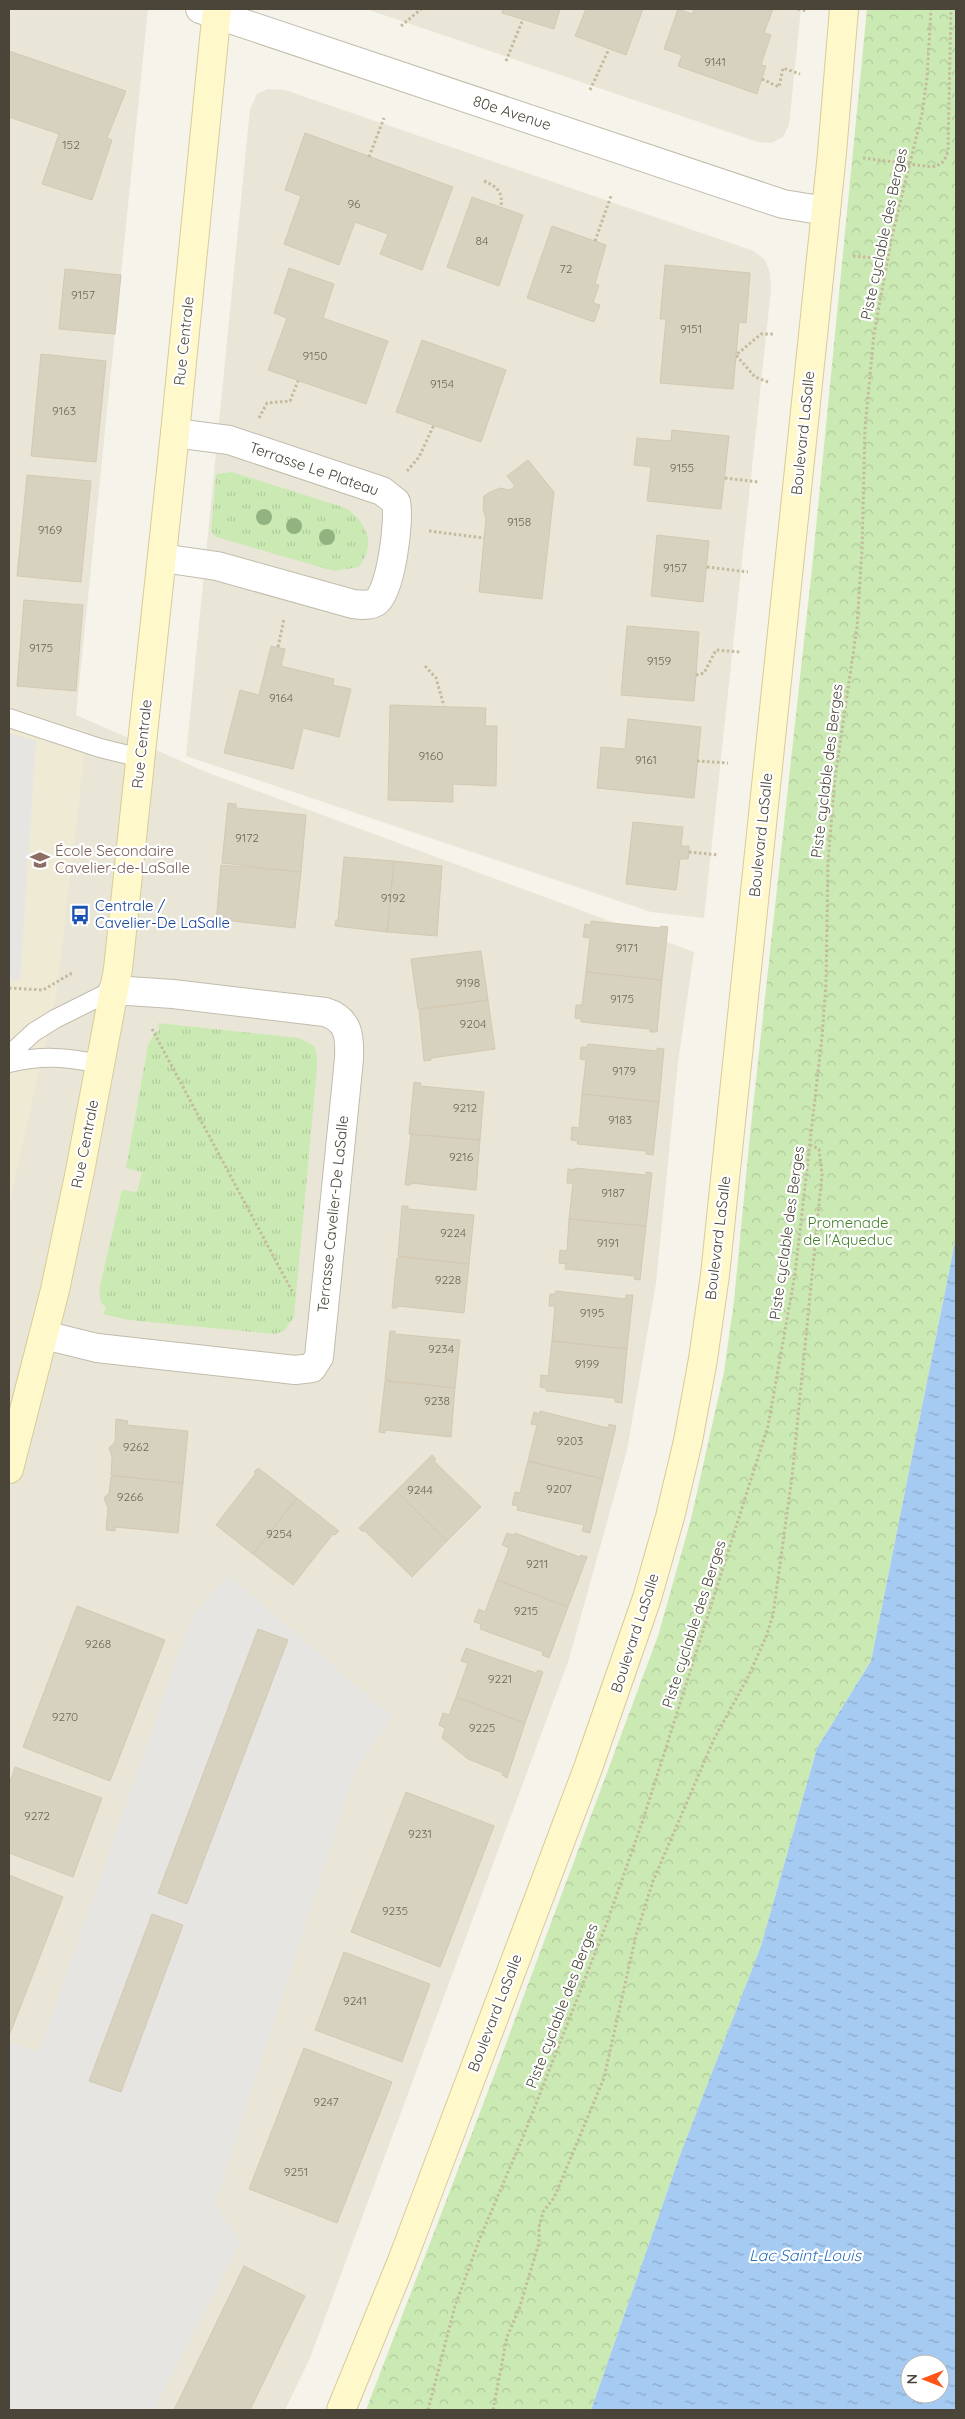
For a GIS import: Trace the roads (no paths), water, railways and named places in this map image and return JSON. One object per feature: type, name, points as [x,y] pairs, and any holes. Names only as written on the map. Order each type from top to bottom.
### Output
[{"type":"main road","name":"Boulevard LaSalle","points":[[340,2410],[402,2261],[598,1741],[648,1598],[688,1440],[703,1359],[715,1275],[826,211],[844,9]]},
{"type":"main road","name":"Rue Centrale","points":[[9,1469],[44,1335],[80,1171],[114,990],[121,940],[175,433],[211,10]]},
{"type":"street","name":"80e Avenue","points":[[211,10],[783,204],[826,211]]},
{"type":"street","name":"Terrasse Le Plateau","points":[[162,558],[217,566],[353,604],[367,605],[375,602],[383,595],[388,580],[398,517],[396,502],[382,491],[217,438],[175,433]]},
{"type":"street","name":"Terrasse Cavelier-De LaSalle","points":[[44,1335],[97,1348],[295,1370],[312,1368],[317,1364],[319,1357],[350,1042],[344,1024],[339,1018],[325,1012],[172,994],[114,990]]},
{"type":"lane","points":[[9,718],[107,750],[141,758]]},
{"type":"lane","points":[[9,1055],[34,1032],[114,990]]},
{"type":"lane","points":[[9,1063],[32,1058],[58,1056],[100,1064]]},
{"type":"water","name":"Lac Saint-Louis","points":[[956,1237],[956,2410],[591,2410],[680,2155],[761,1946],[817,1748],[871,1661]]},
{"type":"place","name":"École Secondaire Cavelier-de-LaSalle","points":[[40,860]]},
{"type":"place","name":"Centrale / Cavelier-De LaSalle","points":[[80,915]]},
{"type":"park label","name":"Promenade de l'Aqueduc","points":[[848,1232]]}]
